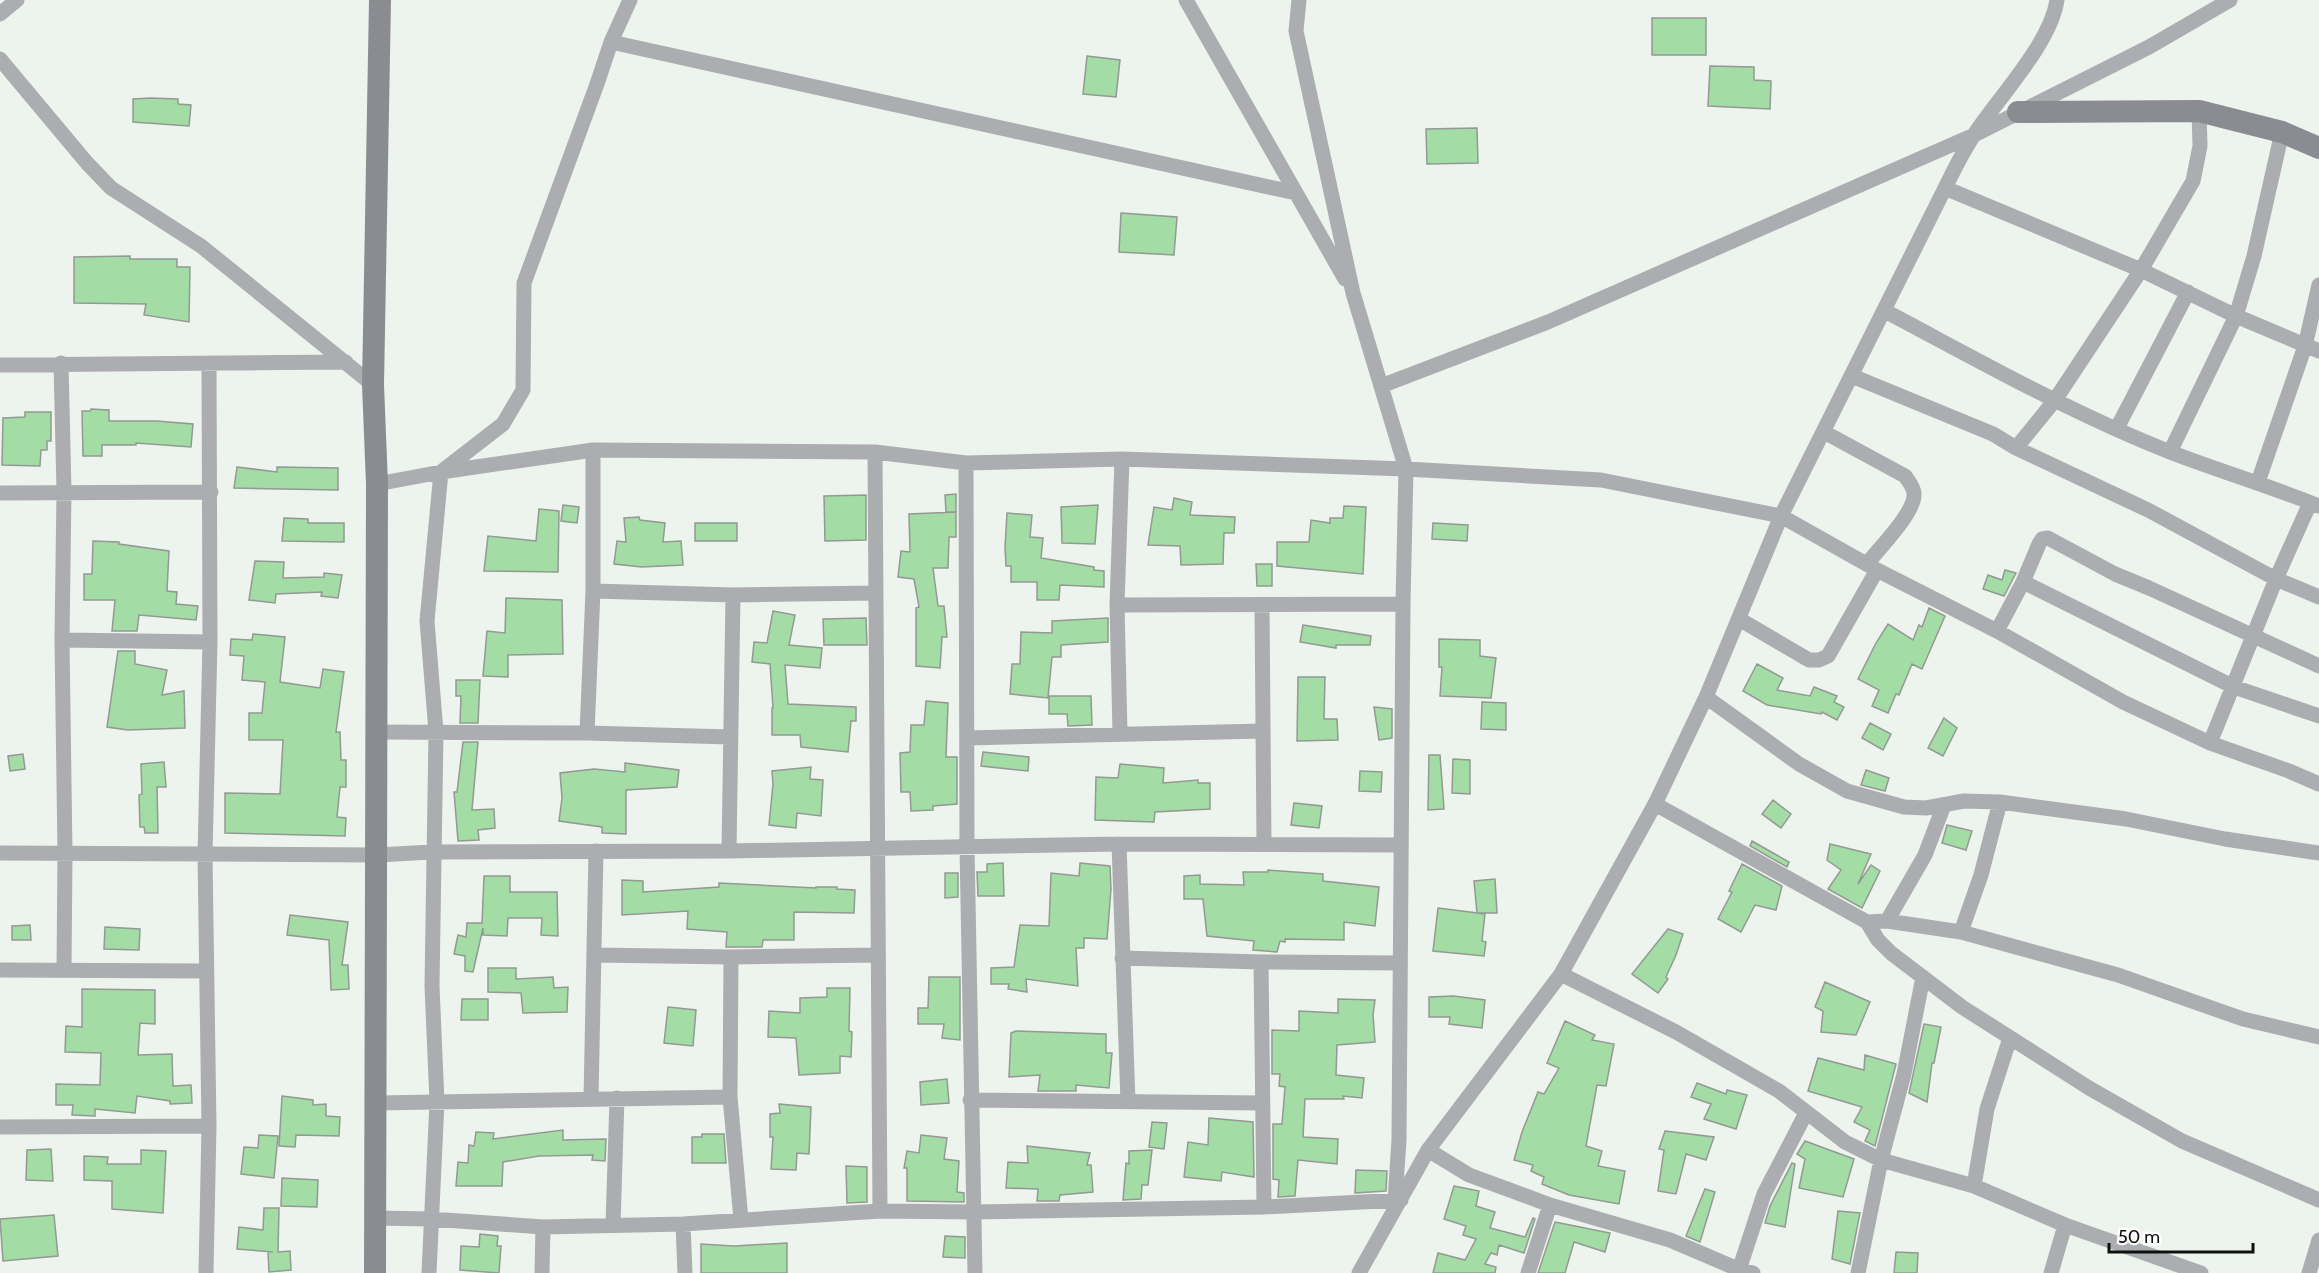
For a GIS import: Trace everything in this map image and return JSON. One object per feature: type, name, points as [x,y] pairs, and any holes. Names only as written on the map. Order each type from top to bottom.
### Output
[{"type":"street","points":[[0,14],[17,0]]},
{"type":"street","points":[[375,1273],[377,484],[374,385],[380,0]]},
{"type":"street","points":[[429,1273],[437,1102],[432,986],[432,852],[436,732],[427,621],[441,472],[503,424],[523,390],[524,283],[597,84],[610,42],[630,0]]},
{"type":"street","points":[[1186,0],[1353,293]]},
{"type":"street","points":[[1299,0],[1296,31],[1353,293],[1406,469],[1398,1200]]},
{"type":"street","points":[[1359,1273],[1428,1150],[1561,974],[1655,804],[1706,698],[1781,516],[1945,188],[1974,135],[2034,53],[2056,10],[2057,0]]},
{"type":"street","points":[[1381,386],[1548,322],[1974,135],[2149,47],[2230,0]]},
{"type":"street","points":[[610,42],[1296,193]]},
{"type":"street","points":[[0,59],[111,188],[201,246],[374,385]]},
{"type":"street","points":[[2018,112],[2199,111],[2282,132],[2319,148]]},
{"type":"street","points":[[2016,448],[2055,400],[2141,270],[2193,181],[2200,146],[2199,111]]},
{"type":"street","points":[[2170,452],[2236,316],[2254,256],[2282,132]]},
{"type":"street","points":[[1945,188],[2141,270],[2236,316],[2312,349]]},
{"type":"street","points":[[2258,482],[2312,349],[2319,285]]},
{"type":"street","points":[[2117,428],[2188,292]]},
{"type":"street","points":[[1884,311],[2055,400],[2170,452],[2315,504],[2277,579],[2210,743]]},
{"type":"street","points":[[0,364],[346,362]]},
{"type":"street","points":[[60,363],[64,491],[62,640],[64,970]]},
{"type":"street","points":[[206,1273],[209,1126],[205,855],[210,642],[209,363]]},
{"type":"street","points":[[1852,376],[1993,434],[2016,448],[2148,510],[2277,579],[2319,597]]},
{"type":"street","points":[[1738,619],[1809,660],[1819,660],[1828,656],[1872,567],[1905,519],[1914,496],[1913,487],[1905,476],[1824,432]]},
{"type":"street","points":[[377,484],[441,472],[593,450],[875,453],[966,463],[1122,459],[1406,469],[1601,480],[1781,516],[2123,702],[2210,743],[2319,784]]},
{"type":"street","points":[[587,733],[593,591],[593,450]]},
{"type":"street","points":[[875,453],[880,1210]]},
{"type":"street","points":[[1120,733],[1117,605],[1122,459]]},
{"type":"street","points":[[966,463],[967,847],[975,1273]]},
{"type":"street","points":[[0,493],[211,492]]},
{"type":"street","points":[[1996,631],[2023,582],[2039,544],[2042,539],[2048,538],[2115,574],[2319,666]]},
{"type":"street","points":[[2023,582],[2234,687],[2319,716]]},
{"type":"street","points":[[593,591],[733,595],[876,593]]},
{"type":"street","points":[[729,851],[733,595]]},
{"type":"street","points":[[1117,605],[1403,604]]},
{"type":"street","points":[[1262,605],[1264,844]]},
{"type":"street","points":[[62,640],[210,642]]},
{"type":"street","points":[[1706,698],[1798,764],[1847,791],[1904,807],[1926,808],[1964,801],[2001,802],[2126,819],[2225,839],[2319,853]]},
{"type":"street","points":[[967,738],[1263,730]]},
{"type":"street","points":[[376,732],[587,733],[730,737]]},
{"type":"street","points":[[1961,932],[1981,875],[2001,802]]},
{"type":"street","points":[[1655,804],[1866,922],[1878,940],[1891,953],[1962,1007],[2089,1088],[2182,1141],[2319,1200]]},
{"type":"street","points":[[1887,921],[1924,855],[1944,805]]},
{"type":"street","points":[[0,853],[377,855],[432,852],[729,851],[1119,844],[1401,845]]},
{"type":"street","points":[[1119,844],[1128,1102]]},
{"type":"street","points":[[591,1098],[596,851]]},
{"type":"street","points":[[1866,922],[1887,921],[1961,932],[2118,975],[2243,1019],[2319,1037]]},
{"type":"street","points":[[595,955],[731,957],[878,955]]},
{"type":"street","points":[[731,957],[730,1097],[741,1220]]},
{"type":"street","points":[[1122,958],[1399,963]]},
{"type":"street","points":[[1261,962],[1264,1207]]},
{"type":"street","points":[[0,970],[206,971]]},
{"type":"street","points":[[1561,974],[1676,1032],[1769,1085],[1845,1142],[1881,1160],[1974,1186],[2065,1225],[2201,1273]]},
{"type":"street","points":[[1858,1273],[1881,1160],[1904,1074],[1923,977]]},
{"type":"street","points":[[1974,1186],[1988,1109],[2010,1038]]},
{"type":"street","points":[[376,1103],[730,1097]]},
{"type":"street","points":[[613,1225],[617,1098]]},
{"type":"street","points":[[970,1100],[1262,1103]]},
{"type":"street","points":[[1428,1150],[1469,1175],[1550,1205],[1670,1240],[1744,1272],[1764,1194],[1806,1113]]},
{"type":"street","points":[[1,1129],[209,1126]]},
{"type":"street","points":[[375,1218],[431,1219],[543,1227],[683,1224],[880,1210],[975,1212],[1264,1207],[1398,1200]]},
{"type":"street","points":[[1528,1273],[1550,1205]]},
{"type":"street","points":[[683,1224],[685,1273]]},
{"type":"street","points":[[2051,1273],[2065,1225]]},
{"type":"street","points":[[542,1273],[543,1227]]},
{"type":"street","points":[[2309,1273],[2319,1240]]},
{"type":"building","points":[[1652,18],[1706,18],[1706,55],[1652,55]]},
{"type":"building","points":[[1087,56],[1120,60],[1116,97],[1083,94]]},
{"type":"building","points":[[1710,66],[1754,67],[1754,80],[1771,81],[1770,109],[1708,106]]},
{"type":"building","points":[[133,99],[178,99],[178,104],[191,105],[189,126],[133,122]]},
{"type":"building","points":[[1477,128],[1478,163],[1427,164],[1426,129]]},
{"type":"building","points":[[1121,213],[1177,217],[1174,255],[1119,252]]},
{"type":"building","points":[[130,256],[130,259],[177,259],[177,267],[190,267],[189,322],[144,315],[146,304],[74,303],[74,257]]},
{"type":"building","points":[[109,410],[109,421],[193,424],[191,447],[136,443],[136,445],[102,445],[102,456],[83,456],[82,411]]},
{"type":"building","points":[[25,412],[51,412],[51,441],[47,441],[47,450],[41,450],[40,466],[2,465],[3,418],[25,417]]},
{"type":"building","points":[[237,467],[277,472],[277,467],[338,468],[338,490],[234,488]]},
{"type":"building","points":[[956,494],[956,512],[946,512],[945,495]]},
{"type":"building","points":[[866,495],[866,540],[825,541],[824,496]]},
{"type":"building","points":[[1174,498],[1192,502],[1190,515],[1235,517],[1234,533],[1224,533],[1223,564],[1181,565],[1180,546],[1148,545],[1154,507],[1172,510]]},
{"type":"building","points":[[563,505],[579,507],[577,523],[561,521]]},
{"type":"building","points":[[1098,505],[1095,544],[1062,543],[1061,507]]},
{"type":"building","points":[[1344,506],[1366,507],[1363,574],[1277,566],[1277,542],[1309,542],[1311,520],[1330,523],[1330,518],[1343,518]]},
{"type":"building","points":[[539,509],[559,511],[558,572],[484,571],[488,536],[536,541]]},
{"type":"building","points":[[956,512],[956,537],[949,537],[948,568],[933,568],[938,606],[944,606],[947,637],[942,637],[940,668],[916,666],[916,608],[919,607],[914,579],[898,577],[901,551],[910,552],[909,514]]},
{"type":"building","points":[[1007,513],[1032,515],[1030,537],[1043,538],[1041,558],[1094,567],[1094,570],[1104,571],[1104,587],[1060,585],[1059,600],[1037,600],[1037,582],[1011,582],[1011,566],[1006,566]]},
{"type":"building","points":[[639,517],[640,520],[665,523],[663,542],[681,541],[683,565],[642,567],[614,564],[617,541],[626,542],[624,518]]},
{"type":"building","points":[[284,518],[308,519],[308,523],[344,523],[344,542],[282,541]]},
{"type":"building","points":[[695,523],[737,523],[737,541],[695,541]]},
{"type":"building","points":[[1433,523],[1468,525],[1467,541],[1432,539]]},
{"type":"building","points":[[93,541],[119,542],[119,544],[169,551],[167,591],[177,592],[176,604],[198,606],[196,620],[139,615],[137,631],[112,631],[115,600],[84,600],[84,574],[92,574]]},
{"type":"building","points":[[255,561],[284,562],[283,578],[324,577],[324,573],[342,575],[338,598],[321,596],[322,592],[276,594],[275,603],[249,600]]},
{"type":"building","points":[[1256,564],[1272,564],[1272,586],[1257,586]]},
{"type":"building","points":[[2005,570],[2016,573],[2004,596],[1983,589],[1988,575],[2002,580]]},
{"type":"building","points":[[506,598],[562,600],[563,654],[508,655],[508,677],[483,676],[487,631],[505,633]]},
{"type":"building","points":[[1929,608],[1945,616],[1922,669],[1912,664],[1899,695],[1896,694],[1888,713],[1872,706],[1879,690],[1858,679],[1876,643],[1888,624],[1913,640],[1919,625],[1922,627]]},
{"type":"building","points":[[773,611],[795,615],[789,645],[822,648],[820,668],[785,665],[788,704],[856,707],[856,721],[851,721],[848,752],[801,747],[800,735],[772,735],[770,664],[752,662],[754,642],[767,643]]},
{"type":"building","points":[[866,618],[867,645],[824,645],[823,619]]},
{"type":"building","points":[[1108,618],[1108,642],[1061,645],[1061,657],[1052,657],[1048,698],[1010,694],[1012,664],[1020,664],[1021,632],[1052,633],[1052,621]]},
{"type":"building","points":[[1303,625],[1371,636],[1370,645],[1336,645],[1336,648],[1300,642]]},
{"type":"building","points":[[253,634],[285,637],[280,682],[320,688],[323,669],[344,672],[336,732],[340,732],[341,760],[346,760],[346,787],[340,787],[337,817],[346,818],[345,836],[225,833],[225,793],[280,794],[283,740],[249,740],[249,713],[262,713],[265,682],[242,680],[244,656],[230,655],[231,639],[252,640]]},
{"type":"building","points":[[1439,639],[1480,640],[1480,656],[1496,658],[1491,698],[1440,696],[1442,667],[1439,667]]},
{"type":"building","points":[[118,651],[135,651],[135,664],[167,670],[162,695],[184,691],[185,728],[128,730],[107,727]]},
{"type":"building","points":[[1757,664],[1783,678],[1777,690],[1810,696],[1814,687],[1837,696],[1834,702],[1844,707],[1837,720],[1822,712],[1821,714],[1767,705],[1743,691]]},
{"type":"building","points":[[1298,677],[1325,677],[1324,719],[1337,719],[1338,740],[1297,741]]},
{"type":"building","points":[[456,680],[480,680],[478,723],[460,723],[461,696],[456,696]]},
{"type":"building","points":[[1049,696],[1091,696],[1092,725],[1068,726],[1067,714],[1049,714]]},
{"type":"building","points":[[926,701],[948,703],[946,757],[957,757],[957,804],[933,806],[933,810],[911,811],[910,792],[901,792],[900,753],[910,752],[911,725],[924,725]]},
{"type":"building","points":[[1482,702],[1506,703],[1506,730],[1481,729]]},
{"type":"building","points":[[1374,707],[1392,709],[1392,738],[1379,740]]},
{"type":"building","points":[[1944,718],[1957,728],[1943,756],[1928,748]]},
{"type":"building","points":[[1870,723],[1891,734],[1883,750],[1862,738]]},
{"type":"building","points":[[463,742],[478,742],[472,810],[494,809],[495,828],[478,830],[479,840],[458,841],[454,792],[457,792]]},
{"type":"building","points":[[983,752],[1029,757],[1028,771],[981,766]]},
{"type":"building","points":[[23,754],[25,769],[10,771],[8,756]]},
{"type":"building","points":[[1429,755],[1440,755],[1444,809],[1428,810]]},
{"type":"building","points":[[1453,759],[1470,760],[1470,794],[1452,793]]},
{"type":"building","points":[[164,762],[166,787],[157,787],[158,833],[145,833],[144,827],[140,827],[141,764]]},
{"type":"building","points":[[625,763],[679,770],[677,787],[626,790],[626,834],[602,833],[602,827],[559,821],[562,798],[560,773],[594,769],[625,772]]},
{"type":"building","points":[[1120,764],[1164,768],[1163,783],[1198,780],[1198,783],[1210,783],[1210,809],[1155,812],[1154,822],[1095,820],[1096,777],[1118,778]]},
{"type":"building","points":[[811,767],[810,779],[823,780],[821,816],[797,813],[796,828],[769,825],[772,771]]},
{"type":"building","points":[[1866,770],[1889,778],[1885,791],[1861,785]]},
{"type":"building","points":[[1360,771],[1382,772],[1381,792],[1359,791]]},
{"type":"building","points":[[1773,800],[1791,814],[1781,828],[1762,814]]},
{"type":"building","points":[[1294,803],[1322,806],[1319,828],[1291,825]]},
{"type":"building","points":[[1947,825],[1972,831],[1966,850],[1942,843]]},
{"type":"building","points":[[1752,841],[1789,862],[1787,867],[1750,846]]},
{"type":"building","points":[[1830,844],[1871,854],[1858,884],[1871,865],[1880,871],[1862,908],[1828,889],[1841,870],[1827,860]]},
{"type":"building","points":[[1003,863],[1004,896],[978,896],[977,872],[987,872],[987,864]]},
{"type":"building","points":[[1080,863],[1110,866],[1111,889],[1107,939],[1084,938],[1084,948],[1076,948],[1078,986],[1026,979],[1027,992],[1008,989],[1009,984],[991,984],[991,968],[1014,967],[1020,925],[1049,926],[1051,873],[1079,876]]},
{"type":"building","points":[[1742,864],[1782,886],[1776,910],[1755,905],[1741,932],[1718,919],[1732,892],[1729,891]]},
{"type":"building","points":[[1268,870],[1323,874],[1323,881],[1379,887],[1375,926],[1344,922],[1344,940],[1285,939],[1285,942],[1280,941],[1277,952],[1253,950],[1254,941],[1207,936],[1203,899],[1184,899],[1184,876],[1200,875],[1200,884],[1244,885],[1243,872],[1268,872]]},
{"type":"building","points":[[945,873],[958,873],[958,897],[945,898]]},
{"type":"building","points":[[484,876],[510,876],[510,892],[557,892],[558,936],[541,935],[542,918],[508,918],[507,936],[483,935],[483,928],[473,972],[465,971],[465,956],[454,954],[458,935],[466,937],[467,923],[482,923]]},
{"type":"building","points":[[1495,879],[1497,913],[1477,913],[1474,881]]},
{"type":"building","points":[[622,880],[643,881],[643,892],[719,887],[719,883],[837,887],[837,889],[855,890],[854,913],[794,912],[794,940],[763,940],[762,947],[726,947],[727,932],[687,929],[688,911],[622,915]]},
{"type":"building","points":[[1438,908],[1485,914],[1482,941],[1486,942],[1484,956],[1433,951]]},
{"type":"building","points":[[290,915],[348,922],[342,965],[348,965],[349,989],[331,990],[329,940],[287,935]]},
{"type":"building","points":[[30,925],[31,940],[12,940],[12,926]]},
{"type":"building","points":[[105,927],[140,929],[139,950],[104,949]]},
{"type":"building","points":[[1668,929],[1683,934],[1666,977],[1668,979],[1658,993],[1632,974]]},
{"type":"building","points":[[488,968],[516,968],[516,979],[553,977],[554,988],[568,987],[567,1012],[523,1013],[521,993],[488,992]]},
{"type":"building","points":[[929,977],[960,977],[960,1040],[942,1038],[944,1024],[918,1024],[918,1008],[928,1008]]},
{"type":"building","points":[[1825,982],[1870,1002],[1856,1035],[1821,1032],[1823,1011],[1815,1007]]},
{"type":"building","points":[[827,988],[850,988],[851,1057],[840,1056],[840,1073],[799,1075],[796,1038],[768,1037],[769,1011],[800,1013],[800,998],[827,997]]},
{"type":"building","points":[[82,989],[155,990],[155,1024],[140,1023],[138,1055],[172,1054],[173,1086],[191,1085],[192,1103],[170,1104],[170,1101],[137,1096],[135,1113],[95,1109],[95,1116],[72,1115],[73,1105],[56,1105],[56,1084],[100,1085],[101,1053],[65,1052],[66,1026],[82,1027]]},
{"type":"building","points":[[1453,996],[1485,1000],[1482,1028],[1449,1024],[1450,1017],[1429,1017],[1429,997]]},
{"type":"building","points":[[462,999],[488,999],[488,1020],[461,1020]]},
{"type":"building","points":[[1338,999],[1375,1000],[1373,1015],[1375,1042],[1337,1045],[1336,1075],[1364,1078],[1362,1098],[1343,1096],[1344,1099],[1305,1099],[1303,1137],[1338,1139],[1337,1164],[1298,1160],[1295,1196],[1278,1197],[1279,1180],[1273,1179],[1273,1124],[1282,1124],[1285,1087],[1279,1086],[1280,1074],[1272,1074],[1272,1030],[1299,1031],[1299,1011],[1338,1013]]},
{"type":"building","points":[[668,1007],[696,1010],[693,1046],[664,1043]]},
{"type":"building","points":[[1565,1021],[1595,1035],[1592,1040],[1614,1044],[1606,1086],[1597,1085],[1586,1146],[1602,1151],[1598,1166],[1625,1171],[1619,1204],[1569,1195],[1542,1184],[1544,1177],[1531,1171],[1533,1165],[1514,1160],[1538,1092],[1544,1094],[1559,1068],[1547,1063]]},
{"type":"building","points":[[1924,1024],[1941,1027],[1934,1063],[1932,1063],[1927,1102],[1909,1093]]},
{"type":"building","points":[[1016,1031],[1106,1034],[1106,1053],[1112,1053],[1109,1088],[1076,1085],[1076,1091],[1038,1091],[1040,1075],[1009,1077],[1011,1033]]},
{"type":"building","points":[[1865,1055],[1896,1064],[1875,1146],[1865,1141],[1870,1130],[1854,1122],[1862,1107],[1808,1091],[1818,1058],[1864,1070]]},
{"type":"building","points":[[947,1079],[949,1103],[921,1105],[920,1082]]},
{"type":"building","points":[[1697,1083],[1726,1094],[1727,1090],[1747,1095],[1736,1129],[1704,1119],[1711,1104],[1691,1097]]},
{"type":"building","points":[[282,1096],[313,1100],[313,1105],[326,1104],[326,1116],[340,1117],[339,1136],[296,1135],[295,1147],[279,1146]]},
{"type":"building","points":[[779,1104],[811,1107],[809,1154],[797,1153],[796,1170],[771,1169],[773,1137],[770,1137],[770,1114],[780,1113]]},
{"type":"building","points":[[1209,1118],[1253,1122],[1254,1177],[1222,1172],[1221,1181],[1184,1177],[1188,1142],[1208,1145]]},
{"type":"building","points":[[1152,1122],[1167,1123],[1164,1149],[1149,1147]]},
{"type":"building","points":[[563,1130],[563,1140],[606,1139],[605,1161],[592,1160],[593,1155],[539,1156],[503,1162],[502,1186],[456,1186],[458,1162],[468,1163],[469,1145],[474,1146],[476,1132],[494,1133],[493,1139]]},
{"type":"building","points":[[1665,1131],[1714,1137],[1706,1160],[1686,1154],[1676,1194],[1658,1191],[1664,1150],[1659,1149]]},
{"type":"building","points":[[702,1134],[724,1134],[726,1163],[692,1163],[692,1137],[702,1137]]},
{"type":"building","points":[[259,1135],[278,1136],[274,1178],[241,1174],[244,1147],[258,1148]]},
{"type":"building","points":[[921,1135],[947,1138],[944,1159],[959,1161],[957,1192],[964,1193],[964,1202],[907,1201],[907,1168],[904,1168],[907,1151],[919,1153]]},
{"type":"building","points":[[1805,1141],[1854,1159],[1843,1197],[1799,1188],[1805,1159],[1797,1154]]},
{"type":"building","points":[[1027,1146],[1090,1153],[1087,1165],[1091,1165],[1093,1192],[1060,1195],[1059,1201],[1037,1201],[1038,1189],[1006,1188],[1008,1162],[1028,1163]]},
{"type":"building","points":[[51,1149],[53,1181],[26,1180],[27,1150]]},
{"type":"building","points":[[141,1150],[166,1151],[163,1213],[112,1209],[112,1181],[84,1180],[84,1156],[108,1157],[107,1164],[141,1164]]},
{"type":"building","points":[[1152,1150],[1148,1185],[1142,1185],[1141,1199],[1123,1200],[1129,1151]]},
{"type":"building","points":[[1792,1163],[1795,1164],[1785,1227],[1765,1223],[1770,1206]]},
{"type":"building","points":[[846,1166],[867,1167],[867,1202],[847,1203]]},
{"type":"building","points":[[1356,1170],[1387,1171],[1386,1191],[1355,1193]]},
{"type":"building","points":[[282,1178],[318,1180],[317,1207],[281,1206]]},
{"type":"building","points":[[1454,1186],[1479,1191],[1476,1206],[1495,1212],[1490,1228],[1525,1237],[1533,1218],[1535,1219],[1524,1253],[1499,1245],[1497,1255],[1491,1253],[1485,1264],[1496,1267],[1495,1273],[1433,1273],[1438,1253],[1465,1260],[1476,1239],[1463,1235],[1466,1226],[1444,1219]]},
{"type":"building","points":[[1705,1189],[1715,1192],[1700,1242],[1686,1236]]},
{"type":"building","points":[[264,1208],[279,1208],[278,1252],[290,1251],[291,1270],[269,1272],[268,1252],[273,1252],[237,1249],[239,1227],[263,1230]]},
{"type":"building","points":[[1838,1211],[1860,1213],[1850,1264],[1832,1259]]},
{"type":"building","points":[[54,1215],[58,1256],[3,1261],[0,1219]]},
{"type":"building","points":[[1555,1222],[1610,1233],[1605,1252],[1574,1242],[1565,1273],[1538,1273]]},
{"type":"building","points":[[480,1234],[498,1236],[497,1246],[501,1246],[499,1273],[460,1270],[461,1246],[479,1247]]},
{"type":"building","points":[[945,1236],[965,1237],[965,1258],[943,1257]]},
{"type":"building","points":[[787,1243],[787,1273],[701,1273],[701,1244],[734,1246]]},
{"type":"building","points":[[1896,1252],[1918,1253],[1917,1273],[1894,1273]]}]
